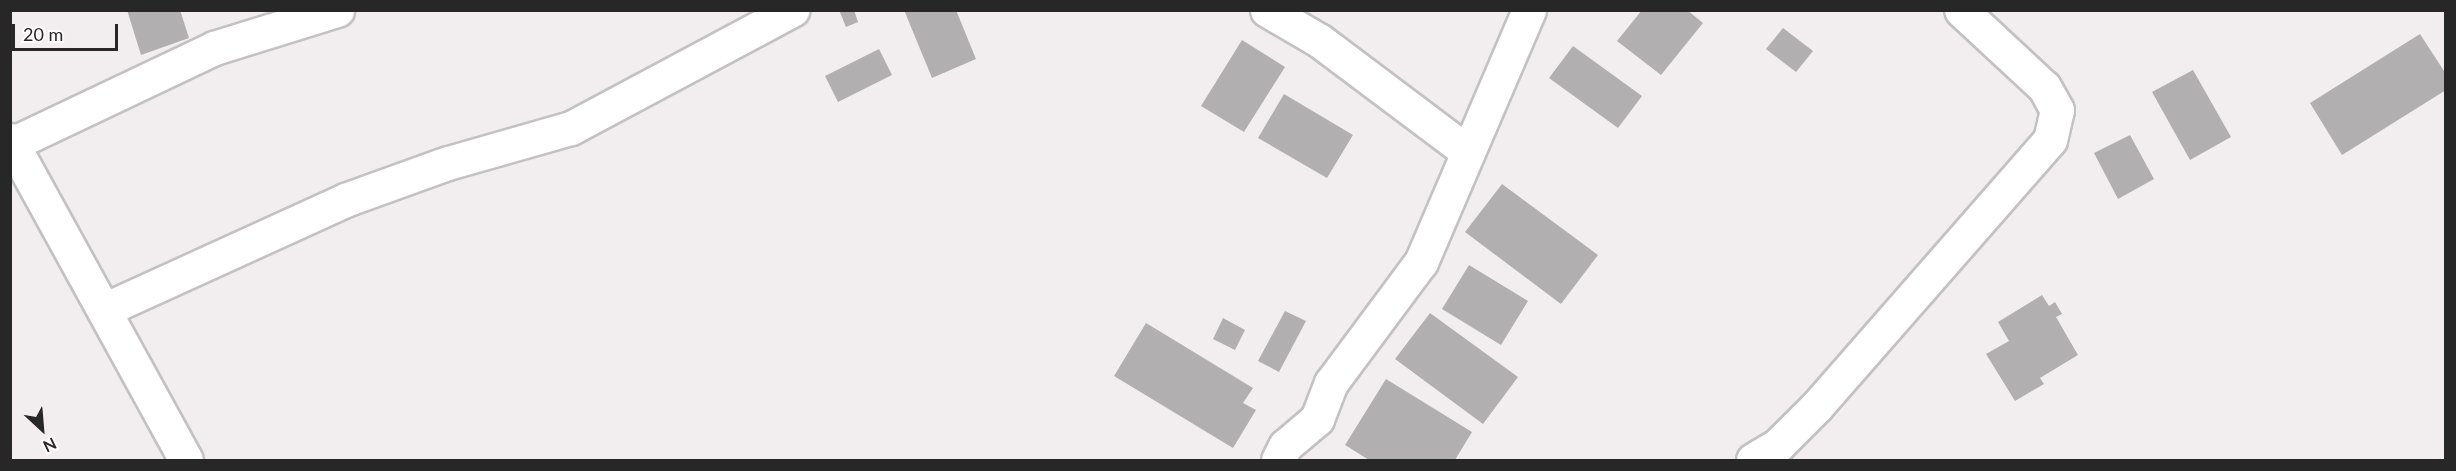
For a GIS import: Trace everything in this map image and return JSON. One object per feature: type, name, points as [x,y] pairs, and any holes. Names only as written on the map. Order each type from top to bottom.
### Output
[{"type":"street","points":[[186,460],[11,142],[214,48],[337,10]]},
{"type":"street","points":[[104,310],[345,200],[448,163],[571,128],[792,10]]},
{"type":"street","points":[[1267,10],[1320,41],[1468,152]]},
{"type":"street","points":[[1278,460],[1285,446],[1317,419],[1331,383],[1421,262],[1529,10]]},
{"type":"street","points":[[1753,460],[1778,445],[1817,406],[2050,140],[2057,110],[2044,87],[1961,10]]},
{"type":"building","points":[[127,10],[180,10],[189,38],[141,55]]},
{"type":"building","points":[[839,10],[854,10],[858,22],[846,27]]},
{"type":"building","points":[[904,10],[956,10],[976,59],[932,78]]},
{"type":"building","points":[[1642,10],[1687,10],[1703,23],[1661,75],[1617,41]]},
{"type":"building","points":[[1783,28],[1813,51],[1796,72],[1766,49]]},
{"type":"building","points":[[2420,34],[2446,74],[2446,90],[2342,155],[2310,103]]},
{"type":"building","points":[[1242,40],[1285,67],[1244,132],[1201,106]]},
{"type":"building","points":[[1573,46],[1642,96],[1618,128],[1549,78]]},
{"type":"building","points":[[879,49],[892,75],[838,102],[825,76]]},
{"type":"building","points":[[2193,70],[2231,137],[2190,160],[2152,92]]},
{"type":"building","points":[[1284,94],[1353,135],[1327,178],[1258,138]]},
{"type":"building","points":[[2130,135],[2154,179],[2118,199],[2094,153]]},
{"type":"building","points":[[1502,184],[1598,255],[1561,304],[1465,232]]},
{"type":"building","points":[[1469,265],[1528,301],[1501,345],[1442,309]]},
{"type":"building","points":[[2042,295],[2049,306],[2055,302],[2062,314],[2056,317],[2078,355],[2040,378],[2044,384],[2015,401],[1986,354],[2009,341],[1998,322]]},
{"type":"building","points":[[1285,311],[1306,321],[1279,372],[1258,361]]},
{"type":"building","points":[[1430,313],[1518,377],[1483,424],[1395,359]]},
{"type":"building","points":[[1223,318],[1245,330],[1235,350],[1213,339]]},
{"type":"building","points":[[1146,323],[1253,388],[1243,403],[1256,410],[1233,448],[1114,376]]},
{"type":"building","points":[[1386,379],[1472,432],[1455,460],[1369,460],[1345,445]]}]
